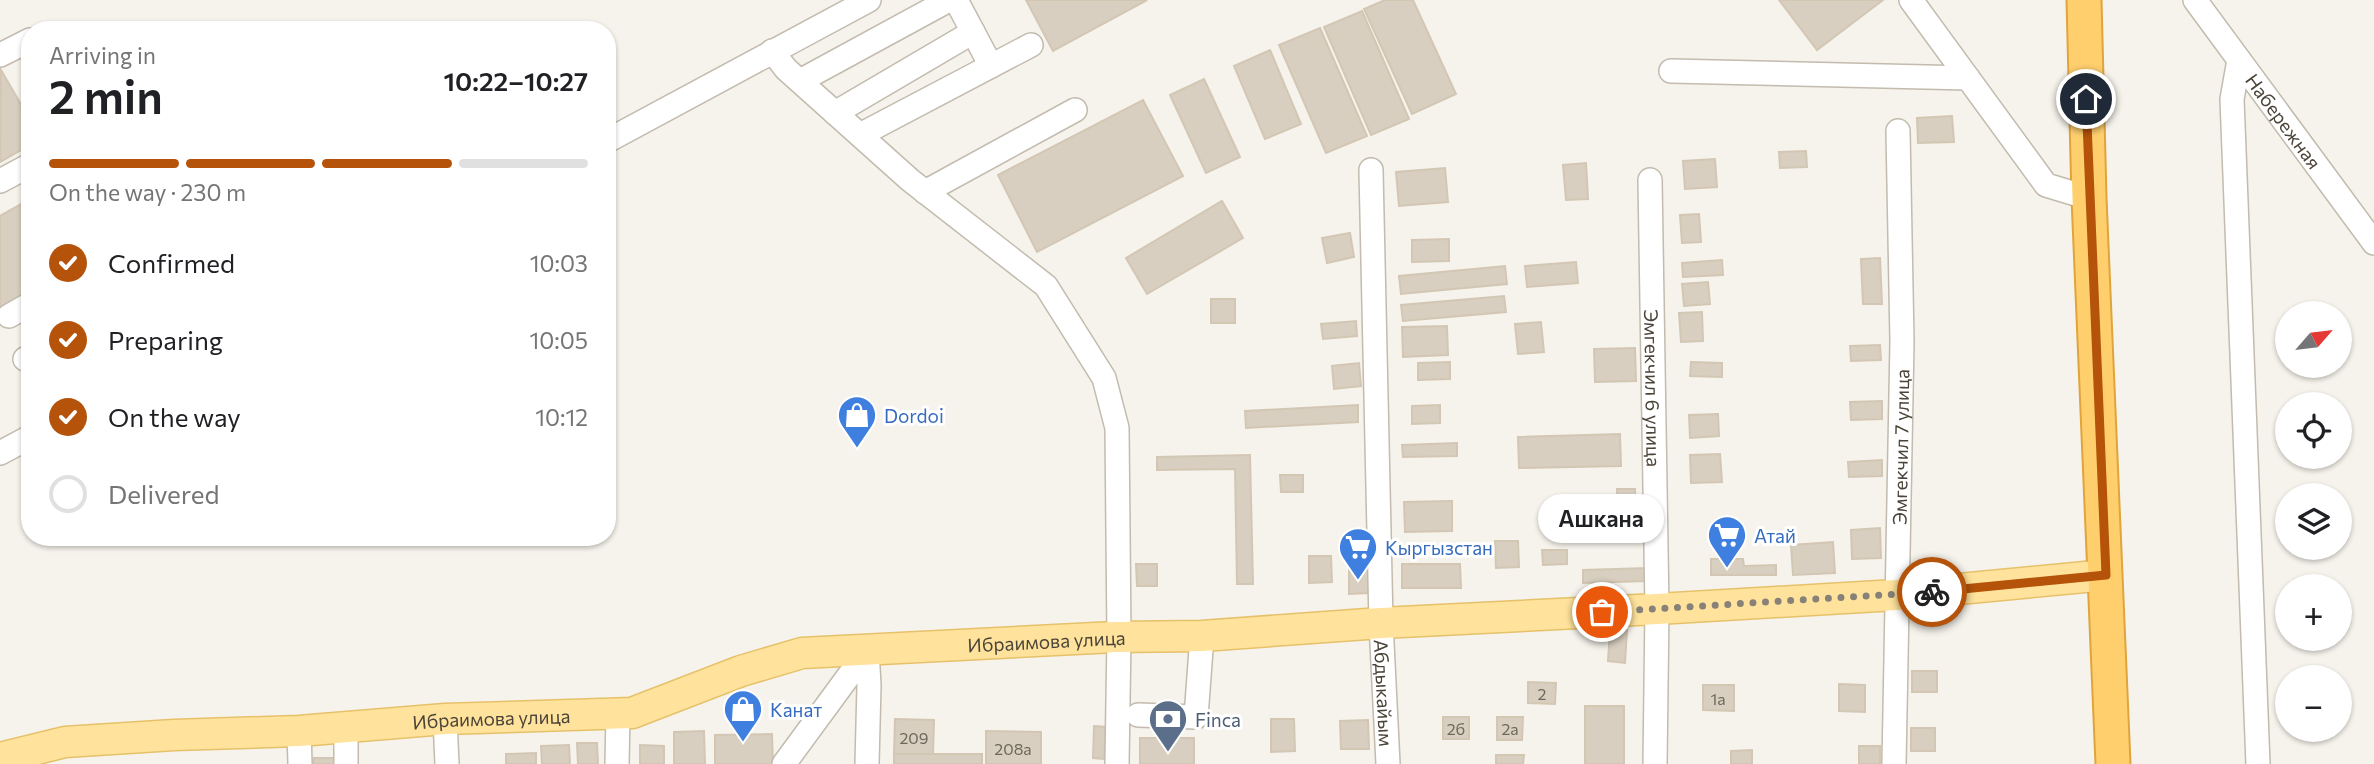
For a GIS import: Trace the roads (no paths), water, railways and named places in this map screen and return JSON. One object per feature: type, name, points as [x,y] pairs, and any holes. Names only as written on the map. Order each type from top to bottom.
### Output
[{"type":"highway","points":[[2084,0],[2089,198],[2113,764]]},
{"type":"main road","name":"Ибраимова улица","points":[[0,758],[65,753],[173,735],[299,731],[445,719],[632,713],[741,671],[802,653],[1119,637],[1202,636],[1381,623],[1896,595],[2106,575]]},
{"type":"street","points":[[616,136],[869,0]]},
{"type":"street","points":[[800,81],[949,0]]},
{"type":"street","points":[[956,0],[991,66]]},
{"type":"street","points":[[1911,0],[2046,185],[2089,198]]},
{"type":"street","name":"Набережная","points":[[2195,0],[2374,243]]},
{"type":"street","points":[[835,113],[973,32]]},
{"type":"street","points":[[0,55],[21,44]]},
{"type":"street","points":[[860,135],[1031,45]]},
{"type":"street","points":[[772,51],[786,69],[925,192],[1046,285],[1104,379],[1116,428],[1119,637],[1117,764]]},
{"type":"street","points":[[2239,60],[2232,99],[2258,764]]},
{"type":"street","points":[[1671,71],[1968,78]]},
{"type":"street","points":[[925,192],[1075,110]]},
{"type":"street","name":"Эмгекчил 7 улица","points":[[1894,764],[1902,341],[1898,131]]},
{"type":"street","points":[[0,181],[21,170]]},
{"type":"street","name":"Абдыкайым","points":[[1371,170],[1381,623],[1388,764]]},
{"type":"street","name":"Эмгекчил 6 улица","points":[[1650,180],[1657,609],[1655,764]]},
{"type":"street","points":[[9,316],[21,309]]},
{"type":"street","points":[[0,453],[21,442]]},
{"type":"street","points":[[1138,715],[1196,717],[1202,636]]},
{"type":"street","points":[[784,764],[867,651]]},
{"type":"street","points":[[867,651],[867,764]]},
{"type":"street","points":[[617,764],[618,714]]},
{"type":"street","points":[[445,719],[447,764]]},
{"type":"street","points":[[346,727],[346,764]]},
{"type":"street","points":[[299,731],[300,764]]},
{"type":"place","name":"Dordoi","points":[[857,449]]},
{"type":"place","name":"Атай","points":[[1727,569]]},
{"type":"place","name":"Кыргызстан","points":[[1358,581]]},
{"type":"place","name":"Ашкана","points":[[1602,612]]},
{"type":"place","name":"Канат","points":[[743,743]]},
{"type":"place","name":"Finca","points":[[1168,753]]}]
